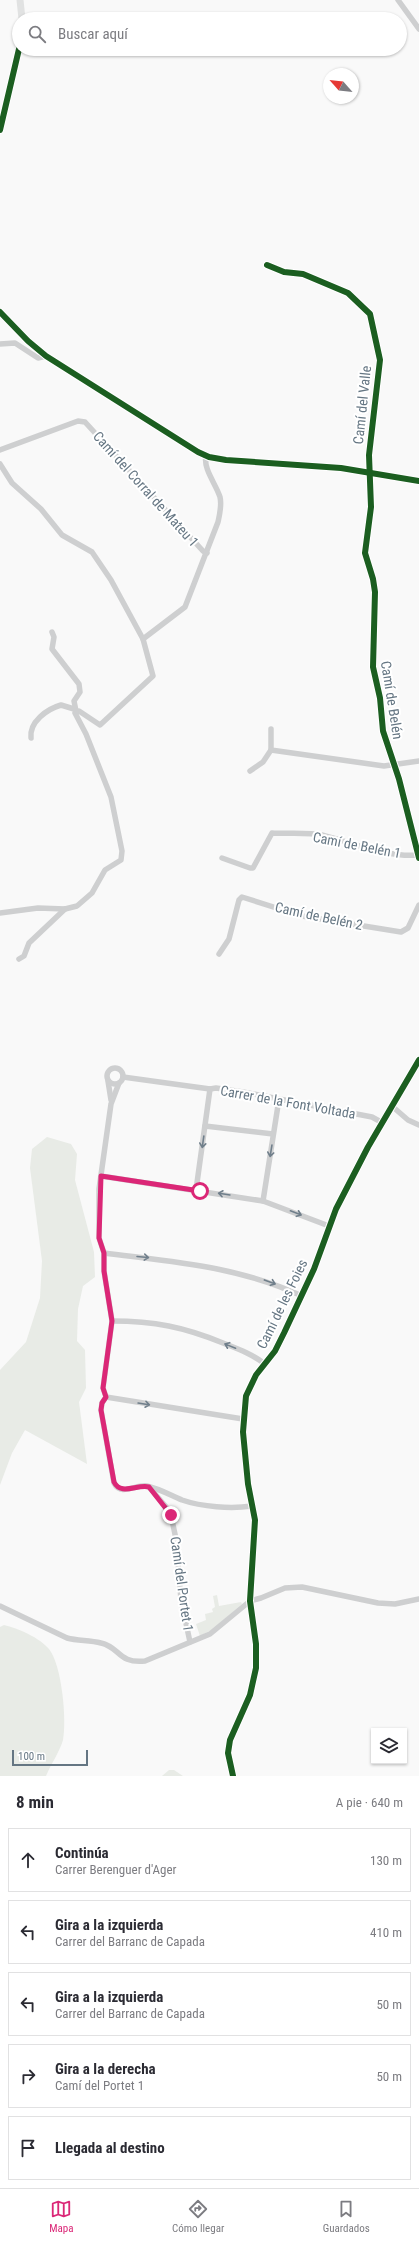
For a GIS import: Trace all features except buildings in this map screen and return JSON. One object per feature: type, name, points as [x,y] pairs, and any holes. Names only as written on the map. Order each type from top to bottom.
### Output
[{"type":"main road","points":[[20,0],[21,12]]},
{"type":"main road","points":[[0,130],[17,56]]},
{"type":"main road","points":[[0,312],[28,341],[46,356],[168,434],[206,456],[217,460],[313,465],[369,472],[419,481]]},
{"type":"street","points":[[398,0],[406,12]]},
{"type":"street","points":[[407,13],[419,30]]},
{"type":"street","name":"Camí del Valle","points":[[267,265],[284,272],[302,274],[348,293],[370,314],[380,360],[369,455],[369,472]]},
{"type":"street","points":[[0,344],[15,343],[38,358],[46,356]]},
{"type":"street","name":"Camí del Corral de Mateu 1","points":[[0,450],[78,421],[86,423],[202,551],[207,554]]},
{"type":"street","points":[[143,639],[185,607],[207,554],[218,522],[221,502],[206,464],[206,456]]},
{"type":"street","points":[[0,464],[12,483],[41,509],[58,531],[92,552],[111,580],[143,639],[153,676],[100,725],[79,710],[61,705],[50,710],[33,725],[30,729],[31,738]]},
{"type":"street","name":"Camí de Belén","points":[[369,472],[371,484],[370,525],[366,553],[375,592],[373,667],[380,698],[383,731],[395,766],[419,856]]},
{"type":"street","points":[[0,913],[38,908],[65,909],[77,906],[88,897],[101,874],[121,860],[122,851],[111,796],[86,734],[76,718],[74,702],[80,692],[79,684],[52,649],[54,637],[52,632]]},
{"type":"street","points":[[250,771],[263,762],[271,750],[271,729]]},
{"type":"street","points":[[271,750],[395,766],[404,762],[419,761]]},
{"type":"street","name":"Camí de Belén 1","points":[[222,858],[253,868],[272,833],[319,835],[359,846],[409,856],[419,856]]},
{"type":"street","name":"Camí de Belén 2","points":[[219,954],[229,938],[239,900],[242,897],[295,914],[401,932],[408,928],[419,905]]},
{"type":"street","points":[[19,959],[24,956],[29,943],[65,909]]},
{"type":"street","name":"Camí de les Foies","points":[[233,1776],[228,1754],[230,1740],[250,1695],[256,1668],[256,1644],[250,1601],[255,1526],[243,1447],[243,1419],[249,1388],[264,1364],[275,1351],[302,1296],[329,1226],[380,1122],[393,1107],[419,1060]]},
{"type":"street","points":[[106,1397],[103,1388],[112,1321],[104,1271],[104,1253],[99,1238],[101,1176],[111,1104],[108,1072],[112,1068],[120,1070],[123,1077],[119,1083],[111,1104]]},
{"type":"street","name":"Carrer de la Font Voltada","points":[[123,1077],[210,1089],[223,1089],[279,1098],[372,1117],[380,1122]]},
{"type":"street","points":[[108,1080],[114,1084],[119,1083]]},
{"type":"street","points":[[196,1190],[210,1089]]},
{"type":"street","points":[[263,1201],[279,1098]]},
{"type":"street","points":[[393,1107],[408,1120],[419,1125]]},
{"type":"street","points":[[205,1126],[273,1134]]},
{"type":"street","points":[[101,1176],[263,1201],[329,1226]]},
{"type":"street","points":[[104,1253],[191,1263],[236,1272],[267,1281],[302,1296]]},
{"type":"street","points":[[112,1321],[148,1322],[178,1327],[242,1351],[255,1357],[264,1364]]},
{"type":"street","points":[[106,1397],[243,1419]]},
{"type":"street","points":[[106,1397],[102,1403],[101,1410],[114,1482],[118,1488],[125,1490],[144,1486],[164,1491],[184,1501],[240,1508],[252,1506]]},
{"type":"street","name":"Camí del Portet 1","points":[[149,1487],[167,1508],[172,1520],[176,1539],[181,1600],[190,1642]]},
{"type":"street","points":[[0,1606],[67,1638],[78,1641],[100,1643],[130,1661],[145,1661],[213,1632],[250,1601],[285,1588],[302,1587],[378,1603],[395,1604],[419,1598]]},
{"type":"shaded area","points":[[47,1137],[71,1144],[77,1154],[75,1180],[94,1252],[95,1277],[83,1286],[78,1309],[77,1341],[85,1350],[86,1388],[79,1402],[87,1464],[25,1430],[12,1453],[0,1485],[0,1370],[26,1342],[40,1298],[42,1261],[30,1168],[32,1149]]},
{"type":"shaded area","points":[[217,1595],[219,1606],[241,1602],[242,1604],[212,1630],[200,1636],[196,1624],[206,1620],[205,1614],[213,1612],[212,1609],[215,1607],[213,1596]]},
{"type":"shaded area","points":[[4,1625],[16,1628],[40,1641],[49,1649],[57,1667],[64,1707],[64,1731],[62,1744],[46,1776],[0,1776],[0,1627]]},
{"type":"shaded area","points":[[169,1770],[174,1770],[183,1776],[162,1776]]},
{"type":"cycle path","points":[[0,130],[17,56]]},
{"type":"cycle path","points":[[267,265],[284,272],[303,274],[348,293],[370,314],[380,360],[369,455],[371,507],[365,553],[373,579],[375,592],[373,667],[380,698],[383,731],[399,779],[419,858]]},
{"type":"cycle path","points":[[0,312],[28,341],[46,356],[198,452],[209,457],[226,460],[341,468],[419,481]]},
{"type":"cycle path","points":[[233,1776],[228,1753],[230,1740],[250,1695],[256,1668],[256,1644],[250,1601],[255,1520],[248,1484],[243,1432],[246,1396],[256,1375],[275,1351],[284,1333],[314,1269],[336,1209],[368,1147],[419,1060]]},
{"type":"route","points":[[171,1515],[149,1487],[144,1486],[125,1490],[118,1488],[114,1482],[101,1410],[102,1403],[106,1397],[103,1388],[112,1321],[104,1271],[104,1253],[99,1238],[99,1189],[101,1176],[200,1191]]}]
